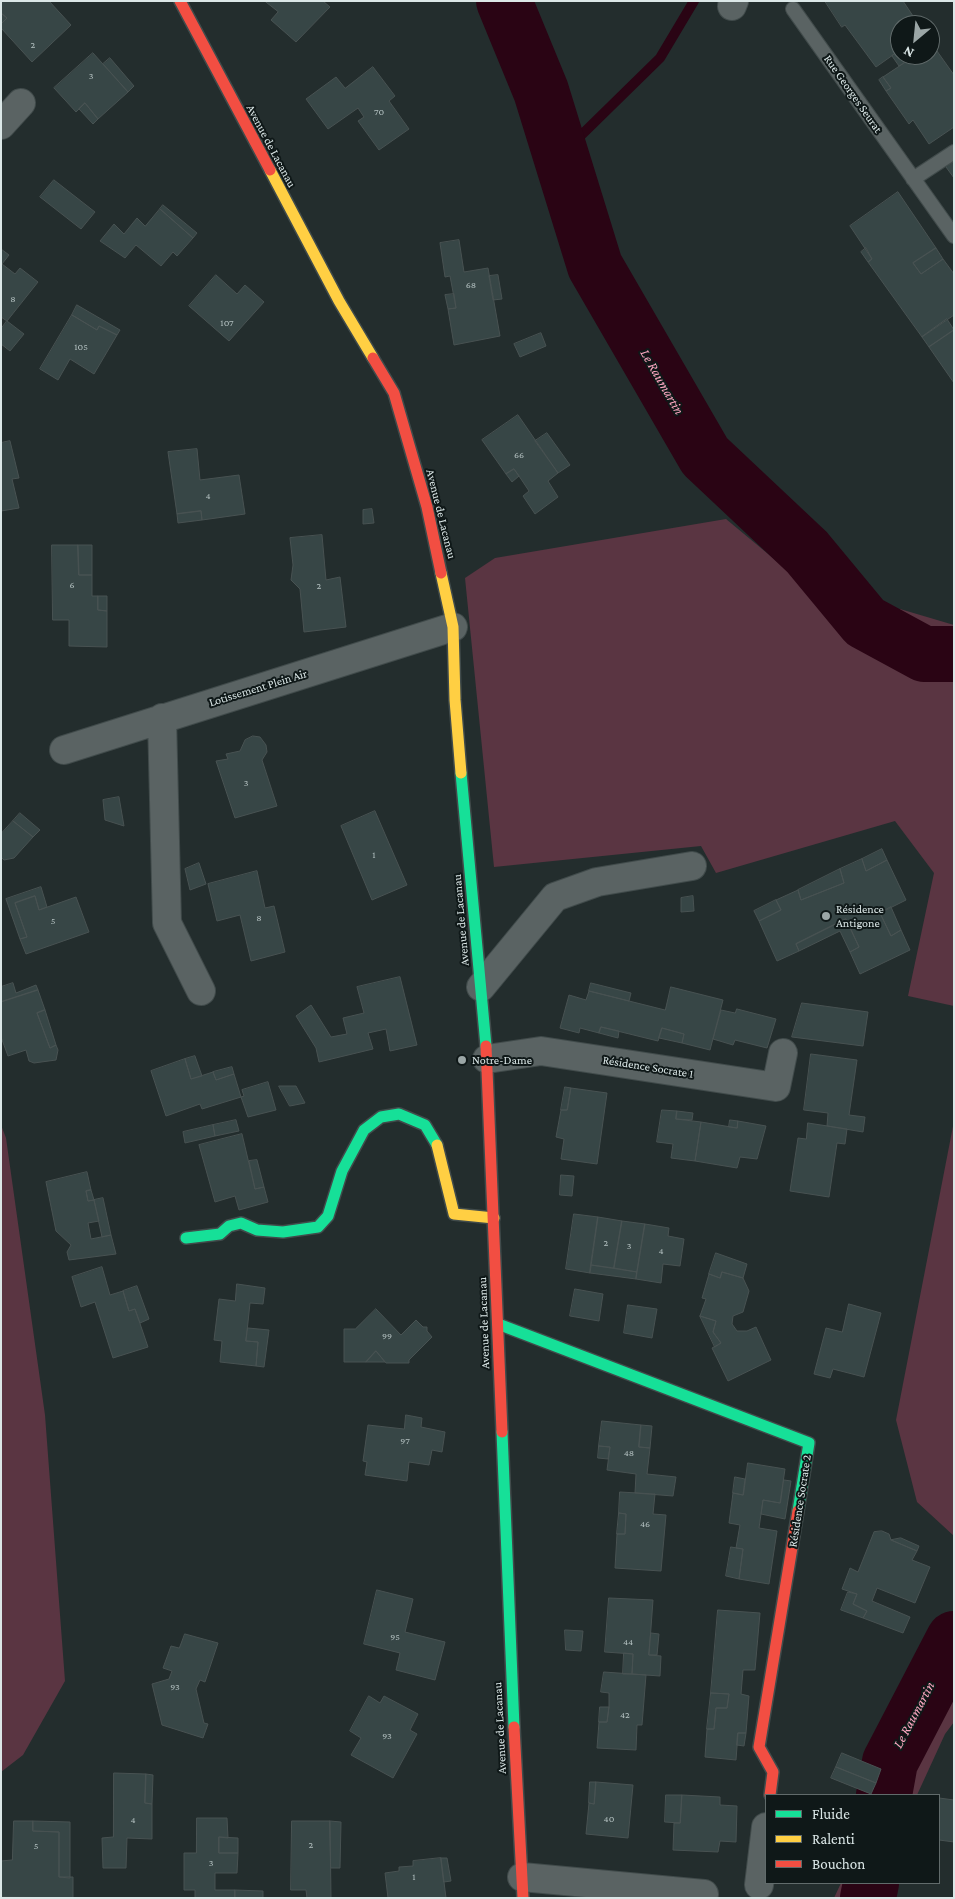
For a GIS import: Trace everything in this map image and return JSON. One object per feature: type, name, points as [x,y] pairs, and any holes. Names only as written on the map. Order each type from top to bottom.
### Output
[{"type":"street","name":"Avenue de Lacanau","points":[[180,1],[339,300],[394,393],[427,507],[453,626],[455,700],[487,1059],[523,1888]]},
{"type":"street","points":[[1,124],[21,103]]},
{"type":"street","name":"Lotissement Plein Air","points":[[64,750],[453,626]]},
{"type":"street","points":[[162,718],[167,923],[201,991]]},
{"type":"street","points":[[481,987],[555,897],[597,882],[692,866]]},
{"type":"street","name":"Résidence Socrate 1","points":[[487,1059],[541,1051],[776,1086],[783,1054]]},
{"type":"street","points":[[186,1238],[220,1234],[228,1226],[241,1223],[258,1230],[283,1232],[318,1227],[328,1216],[342,1171],[364,1130],[381,1117],[399,1114],[425,1125],[440,1149],[454,1214],[494,1218]]},
{"type":"street","name":"Résidence Socrate 2","points":[[498,1324],[809,1443],[759,1747],[773,1772],[770,1794]]},
{"type":"street","points":[[759,1886],[765,1835]]},
{"type":"street","points":[[523,1888],[704,1894]]},
{"type":"lane","name":"Rue Georges Seurat","points":[[793,9],[954,236]]},
{"type":"lane","points":[[913,179],[954,152]]},
{"type":"shaded area","points":[[726,519],[898,662],[900,609],[954,625],[954,1006],[908,996],[934,873],[895,821],[716,873],[701,846],[494,867],[465,578],[495,558]]},
{"type":"shaded area","points":[[954,1121],[954,1536],[917,1502],[896,1420]]},
{"type":"shaded area","points":[[1,1125],[6,1138],[45,1415],[65,1681],[23,1755],[1,1772]]},
{"type":"shaded area","points":[[954,1636],[954,1722],[945,1734],[917,1794],[881,1794]]},
{"type":"shaded area","points":[[841,1884],[886,1884],[883,1898],[834,1898]]},
{"type":"building","points":[[1,1],[49,1],[71,25],[32,62],[1,28],[1,24],[7,18],[1,13]]},
{"type":"building","points":[[265,1],[323,1],[330,7],[296,42],[271,20],[278,12]]},
{"type":"building","points":[[825,1],[903,1],[912,15],[890,15],[890,57],[876,67],[845,25],[842,27]]},
{"type":"building","points":[[1,13],[7,18],[2,23],[1,21]]},
{"type":"building","points":[[93,53],[128,92],[98,119],[85,103],[76,112],[54,88]]},
{"type":"building","points":[[940,55],[954,75],[954,127],[929,144],[913,120],[909,124],[886,91],[891,88],[883,77],[901,65],[940,65]]},
{"type":"building","points":[[110,58],[134,86],[128,92],[103,64]]},
{"type":"building","points":[[373,67],[395,96],[389,101],[409,129],[379,150],[358,121],[364,117],[358,108],[328,129],[306,99],[336,77],[345,88]]},
{"type":"building","points":[[883,77],[891,88],[886,91],[879,80]]},
{"type":"building","points":[[85,103],[98,119],[93,124],[79,109]]},
{"type":"building","points":[[954,162],[954,178],[946,167]]},
{"type":"building","points":[[54,180],[95,212],[81,229],[40,197]]},
{"type":"building","points":[[898,192],[936,248],[913,263],[921,274],[943,259],[954,274],[954,315],[922,337],[868,262],[872,259],[850,226]]},
{"type":"building","points":[[163,205],[197,233],[193,238],[160,209]]},
{"type":"building","points":[[160,209],[193,238],[177,256],[173,252],[161,266],[136,245],[125,258],[100,241],[114,224],[124,234],[137,218],[145,226]]},
{"type":"building","points":[[459,240],[464,272],[488,268],[500,336],[454,345],[448,309],[456,308],[450,276],[445,277],[440,243]]},
{"type":"building","points":[[866,248],[872,259],[868,262],[861,252]]},
{"type":"building","points":[[936,248],[943,259],[921,274],[913,263]]},
{"type":"building","points":[[1,249],[9,255],[2,264],[15,274],[20,268],[38,282],[7,321],[1,317]]},
{"type":"building","points":[[216,275],[237,294],[245,285],[264,302],[229,341],[189,306]]},
{"type":"building","points":[[498,275],[502,299],[493,300],[489,276]]},
{"type":"building","points":[[454,294],[456,308],[448,309],[445,295]]},
{"type":"building","points":[[77,305],[120,330],[117,335],[99,326],[97,330],[72,315]]},
{"type":"building","points":[[72,315],[97,330],[99,326],[117,335],[94,374],[70,359],[58,380],[40,369]]},
{"type":"building","points":[[947,319],[954,330],[929,347],[922,337]]},
{"type":"building","points":[[7,321],[24,334],[10,351],[1,344],[1,329]]},
{"type":"building","points":[[954,330],[954,383],[929,347]]},
{"type":"building","points":[[541,333],[546,346],[520,357],[514,344]]},
{"type":"building","points":[[518,415],[558,473],[548,481],[558,497],[535,514],[523,496],[529,491],[514,469],[506,474],[482,440]]},
{"type":"building","points":[[547,433],[570,465],[558,473],[535,441]]},
{"type":"building","points":[[10,441],[19,478],[12,479],[19,508],[1,511],[1,443]]},
{"type":"building","points":[[197,449],[200,480],[239,475],[245,514],[202,520],[201,511],[177,514],[168,452]]},
{"type":"building","points":[[514,469],[519,476],[512,482],[506,474]]},
{"type":"building","points":[[372,509],[374,523],[363,524],[363,510]]},
{"type":"building","points":[[201,511],[202,520],[178,523],[177,514]]},
{"type":"building","points":[[322,535],[326,580],[340,577],[346,627],[304,632],[300,589],[291,580],[293,565],[290,538]]},
{"type":"building","points":[[52,545],[78,545],[79,575],[92,575],[92,596],[98,596],[98,610],[107,611],[107,647],[69,646],[69,620],[53,620]]},
{"type":"building","points":[[78,545],[92,545],[92,575],[79,575]]},
{"type":"building","points":[[98,596],[107,596],[107,611],[98,610]]},
{"type":"building","points":[[253,736],[260,737],[266,745],[267,752],[262,760],[277,806],[235,818],[216,761],[228,759],[226,754],[240,751],[245,740]]},
{"type":"building","points":[[119,797],[124,826],[105,820],[103,800]]},
{"type":"building","points":[[375,811],[407,885],[372,900],[341,826]]},
{"type":"building","points":[[20,813],[40,830],[33,837],[13,821]]},
{"type":"building","points":[[13,821],[33,837],[14,858],[4,860],[1,857],[1,834]]},
{"type":"building","points":[[882,849],[887,860],[866,871],[862,859]]},
{"type":"building","name":"Résidence Antigone","points":[[862,859],[866,871],[887,860],[906,900],[880,913],[891,936],[901,930],[910,950],[860,974],[850,952],[859,947],[846,919],[796,944],[799,951],[777,961],[759,921],[781,910],[776,900],[798,890],[801,900],[844,883],[840,869]]},
{"type":"building","points":[[199,863],[206,884],[190,890],[185,869]]},
{"type":"building","points":[[840,869],[844,883],[801,900],[798,890]]},
{"type":"building","points":[[257,871],[265,908],[274,906],[285,952],[251,961],[240,915],[217,921],[208,884]]},
{"type":"building","points":[[41,887],[47,907],[39,910],[35,896],[15,903],[27,937],[20,939],[6,899]]},
{"type":"building","points":[[35,896],[39,910],[76,897],[89,932],[26,954],[20,939],[27,937],[15,903]]},
{"type":"building","points":[[693,896],[694,911],[681,912],[681,898]]},
{"type":"building","points":[[776,900],[781,910],[759,921],[754,911]]},
{"type":"building","points":[[891,907],[901,930],[891,936],[880,913]]},
{"type":"building","points":[[846,919],[859,947],[850,952],[840,931],[799,951],[796,944]]},
{"type":"building","points":[[400,977],[417,1045],[390,1051],[386,1029],[368,1033],[373,1049],[319,1062],[316,1048],[296,1016],[311,1005],[331,1037],[347,1034],[343,1018],[364,1013],[357,987]]},
{"type":"building","points":[[13,983],[16,993],[36,985],[38,990],[1,1002],[1,987]]},
{"type":"building","points":[[591,983],[631,993],[629,1001],[589,991]]},
{"type":"building","points":[[671,987],[723,1000],[710,1050],[682,1043],[684,1034],[662,1028],[658,1041],[601,1027],[599,1033],[580,1028],[579,1033],[560,1028],[569,995],[586,1000],[589,991],[665,1010]]},
{"type":"building","points":[[38,990],[45,1010],[37,1013],[50,1048],[56,1045],[58,1050],[56,1060],[34,1063],[29,1061],[26,1050],[8,1056],[1,1037],[1,1002]]},
{"type":"building","points":[[802,1003],[868,1012],[863,1046],[792,1037]]},
{"type":"building","points":[[737,1009],[776,1019],[767,1048],[735,1040],[733,1045],[713,1039],[721,1010],[735,1013]]},
{"type":"building","points":[[45,1010],[56,1045],[50,1048],[37,1013]]},
{"type":"building","points":[[601,1027],[619,1031],[618,1038],[599,1033]]},
{"type":"building","points":[[662,1028],[684,1034],[682,1043],[659,1038]]},
{"type":"building","points":[[811,1054],[857,1060],[849,1115],[865,1117],[863,1132],[827,1126],[828,1113],[804,1110]]},
{"type":"building","points":[[195,1056],[202,1076],[191,1079],[185,1059]]},
{"type":"building","points":[[185,1059],[191,1079],[213,1072],[216,1080],[234,1074],[241,1097],[202,1109],[200,1104],[166,1116],[151,1071]]},
{"type":"building","points":[[232,1067],[234,1074],[216,1080],[213,1072]]},
{"type":"building","points":[[268,1082],[276,1110],[248,1117],[241,1097],[244,1096],[242,1090]]},
{"type":"building","points":[[279,1086],[296,1086],[305,1103],[290,1106]]},
{"type":"building","points":[[565,1087],[571,1088],[567,1110],[561,1110]]},
{"type":"building","points":[[571,1088],[607,1093],[597,1164],[561,1159],[564,1139],[556,1137],[561,1110],[567,1110]]},
{"type":"building","points":[[662,1110],[677,1111],[676,1119],[701,1122],[695,1161],[671,1158],[673,1144],[657,1142]]},
{"type":"building","points":[[677,1111],[693,1113],[692,1120],[676,1119]]},
{"type":"building","points":[[236,1120],[239,1131],[215,1136],[213,1125]]},
{"type":"building","points":[[730,1120],[738,1121],[737,1128],[729,1127]]},
{"type":"building","points":[[738,1121],[766,1126],[757,1159],[740,1157],[737,1168],[695,1161],[701,1122],[737,1128]]},
{"type":"building","points":[[808,1123],[847,1129],[845,1144],[837,1143],[829,1197],[790,1191],[798,1138],[806,1139]]},
{"type":"building","points":[[213,1125],[215,1136],[185,1143],[183,1132]]},
{"type":"building","points":[[242,1134],[255,1189],[264,1187],[268,1202],[239,1210],[235,1196],[215,1202],[199,1145]]},
{"type":"building","points":[[257,1160],[264,1187],[255,1189],[249,1161]]},
{"type":"building","points":[[87,1172],[91,1190],[86,1191],[88,1201],[94,1200],[99,1221],[88,1223],[91,1239],[111,1235],[116,1254],[69,1260],[67,1252],[71,1245],[56,1231],[46,1182]]},
{"type":"building","points":[[561,1175],[574,1176],[572,1196],[560,1195]]},
{"type":"building","points":[[91,1190],[94,1200],[88,1201],[86,1191]]},
{"type":"building","points":[[103,1198],[111,1235],[102,1237],[94,1200]]},
{"type":"building","points":[[574,1214],[598,1217],[590,1273],[566,1269]]},
{"type":"building","points":[[598,1217],[622,1221],[614,1268],[591,1265]]},
{"type":"building","points":[[622,1221],[645,1224],[637,1272],[614,1268]]},
{"type":"building","points":[[645,1224],[669,1228],[668,1236],[684,1239],[680,1266],[663,1264],[661,1283],[636,1279]]},
{"type":"building","points":[[716,1253],[747,1264],[743,1278],[722,1272],[720,1278],[709,1274]]},
{"type":"building","points":[[591,1265],[637,1272],[636,1279],[590,1273]]},
{"type":"building","points":[[102,1267],[110,1295],[123,1291],[129,1311],[135,1309],[148,1347],[113,1358],[95,1302],[81,1307],[72,1277]]},
{"type":"building","points":[[722,1272],[743,1278],[749,1291],[743,1312],[733,1316],[732,1324],[737,1331],[747,1331],[756,1327],[771,1360],[728,1381],[712,1348],[721,1343],[713,1332],[716,1321],[700,1316],[706,1299],[702,1298],[709,1274],[720,1278]]},
{"type":"building","points":[[237,1284],[265,1288],[263,1304],[250,1303],[246,1341],[258,1342],[256,1366],[220,1362],[222,1341],[214,1340],[219,1299],[235,1301]]},
{"type":"building","points":[[137,1286],[149,1319],[140,1323],[135,1309],[129,1311],[123,1291]]},
{"type":"building","points":[[575,1289],[603,1294],[599,1321],[570,1316]]},
{"type":"building","points":[[849,1304],[881,1313],[864,1377],[833,1369],[830,1378],[814,1374],[826,1328],[842,1332]]},
{"type":"building","points":[[628,1305],[657,1309],[652,1338],[624,1333]]},
{"type":"building","points":[[376,1309],[401,1335],[416,1320],[423,1327],[427,1327],[427,1331],[432,1337],[409,1360],[409,1363],[386,1363],[376,1351],[366,1362],[344,1362],[344,1329],[355,1329]]},
{"type":"building","points":[[700,1316],[716,1321],[713,1332],[721,1343],[715,1347]]},
{"type":"building","points":[[248,1328],[269,1330],[264,1367],[256,1366],[258,1342],[246,1341]]},
{"type":"building","points":[[376,1351],[385,1362],[366,1362]]},
{"type":"building","points":[[406,1415],[422,1418],[421,1427],[445,1432],[442,1452],[432,1450],[429,1465],[409,1462],[407,1481],[365,1475],[367,1462],[363,1461],[368,1425],[404,1429]]},
{"type":"building","points":[[602,1421],[641,1425],[639,1447],[650,1448],[647,1474],[676,1477],[673,1496],[635,1493],[636,1474],[607,1470],[610,1447],[599,1446]]},
{"type":"building","points":[[641,1425],[652,1426],[650,1448],[639,1447]]},
{"type":"building","points":[[599,1446],[610,1447],[608,1459],[598,1458]]},
{"type":"building","points":[[748,1463],[785,1469],[780,1503],[763,1500],[759,1528],[777,1531],[769,1584],[739,1579],[743,1549],[736,1548],[740,1525],[729,1523],[733,1493],[743,1495]]},
{"type":"building","points":[[735,1477],[745,1479],[743,1495],[733,1493]]},
{"type":"building","points":[[784,1480],[791,1481],[785,1519],[761,1514],[763,1500],[780,1503]]},
{"type":"building","points":[[620,1492],[655,1494],[653,1514],[666,1515],[661,1571],[615,1568],[617,1534],[625,1534],[626,1514],[619,1513]]},
{"type":"building","points":[[619,1513],[626,1514],[625,1534],[617,1534]]},
{"type":"building","points":[[882,1531],[889,1534],[891,1540],[917,1551],[912,1560],[930,1567],[915,1603],[877,1588],[872,1601],[910,1617],[903,1633],[863,1618],[867,1611],[853,1604],[857,1594],[842,1589],[850,1568],[858,1572],[874,1532]]},
{"type":"building","points":[[901,1538],[919,1546],[917,1551],[891,1540]]},
{"type":"building","points":[[731,1547],[743,1549],[739,1579],[726,1576]]},
{"type":"building","points":[[377,1590],[413,1599],[405,1632],[445,1642],[435,1680],[396,1670],[400,1653],[364,1644]]},
{"type":"building","points":[[848,1592],[857,1594],[853,1604],[867,1611],[863,1618],[841,1610]]},
{"type":"building","points":[[609,1598],[653,1600],[649,1655],[661,1656],[660,1676],[632,1674],[633,1654],[605,1652]]},
{"type":"building","points":[[718,1610],[760,1613],[755,1670],[743,1670],[741,1694],[749,1696],[746,1733],[738,1733],[736,1760],[705,1757],[707,1729],[714,1729],[716,1708],[727,1708],[729,1694],[711,1693]]},
{"type":"building","points":[[565,1630],[583,1631],[581,1651],[566,1650]]},
{"type":"building","points":[[651,1633],[659,1634],[657,1655],[649,1655]]},
{"type":"building","points":[[185,1634],[218,1643],[205,1682],[200,1680],[196,1689],[204,1723],[208,1724],[203,1738],[162,1725],[152,1684],[169,1679],[172,1671],[163,1668],[171,1646],[179,1648]]},
{"type":"building","points":[[624,1653],[633,1654],[632,1674],[623,1674]]},
{"type":"building","points":[[604,1672],[646,1675],[642,1725],[637,1725],[636,1750],[597,1748],[599,1722],[607,1722],[609,1707],[609,1693],[601,1692]]},
{"type":"building","points":[[711,1693],[729,1694],[727,1708],[716,1708],[714,1729],[707,1729]]},
{"type":"building","points":[[369,1696],[380,1703],[384,1696],[418,1714],[410,1730],[417,1734],[393,1778],[351,1755],[361,1738],[350,1731]]},
{"type":"building","points":[[600,1707],[609,1707],[607,1722],[599,1722]]},
{"type":"building","points":[[738,1733],[746,1733],[744,1746],[737,1745]]},
{"type":"building","points":[[842,1753],[881,1769],[876,1783],[836,1767]]},
{"type":"building","points":[[836,1767],[876,1783],[871,1794],[831,1778]]},
{"type":"building","points":[[114,1773],[146,1774],[145,1803],[152,1804],[152,1839],[127,1838],[126,1868],[103,1868],[102,1838],[113,1837]]},
{"type":"building","points":[[146,1774],[153,1775],[152,1804],[145,1803]]},
{"type":"building","points":[[590,1782],[596,1782],[594,1804],[589,1803]]},
{"type":"building","points":[[596,1782],[633,1785],[628,1838],[586,1834],[589,1803],[594,1804]]},
{"type":"building","points":[[666,1795],[682,1795],[680,1823],[665,1822]]},
{"type":"building","points":[[682,1795],[720,1797],[720,1805],[737,1806],[736,1842],[720,1841],[718,1852],[673,1850],[674,1823],[680,1823]]},
{"type":"building","points":[[940,1798],[954,1800],[954,1842],[940,1840]]},
{"type":"building","points":[[197,1818],[227,1818],[228,1838],[219,1837],[219,1853],[238,1853],[237,1873],[215,1873],[215,1890],[235,1890],[235,1898],[195,1898],[195,1890],[184,1890],[184,1853],[196,1853]]},
{"type":"building","points":[[14,1821],[33,1821],[33,1831],[59,1832],[59,1877],[73,1877],[73,1898],[1,1897],[1,1861],[12,1860]]},
{"type":"building","points":[[33,1821],[70,1822],[70,1878],[59,1877],[59,1832],[33,1831]]},
{"type":"building","points":[[292,1821],[330,1821],[331,1898],[307,1898],[306,1890],[291,1890]]},
{"type":"building","points":[[330,1821],[341,1822],[340,1868],[331,1868]]},
{"type":"building","points":[[219,1837],[238,1838],[238,1853],[219,1853]]},
{"type":"building","points":[[441,1858],[446,1898],[388,1898],[385,1873],[399,1871],[399,1867],[413,1866],[413,1861]]},
{"type":"building","points":[[441,1858],[447,1858],[451,1881],[444,1882]]},
{"type":"building","points":[[235,1890],[263,1891],[263,1898],[235,1898]]},
{"type":"waterway","name":"Le Raumartin","points":[[504,1],[541,91],[595,266],[705,456],[807,552],[865,622],[924,654],[954,654]]},
{"type":"waterway","points":[[561,155],[660,58],[694,1]]},
{"type":"waterway","name":"Le Raumartin","points":[[884,1794],[890,1762],[954,1639]]},
{"type":"waterway","name":"Le Raumartin","points":[[868,1898],[871,1884]]},
{"type":"traffic: fast","points":[[461,773],[486,1046]]},
{"type":"traffic: fast","points":[[186,1238],[220,1234],[229,1226],[241,1223],[257,1230],[283,1232],[318,1227],[328,1216],[342,1171],[364,1130],[381,1117],[399,1114],[425,1125],[437,1145]]},
{"type":"traffic: fast","points":[[498,1324],[809,1443],[798,1511]]},
{"type":"traffic: fast","points":[[502,1432],[514,1727]]},
{"type":"traffic: slow","points":[[270,170],[339,301],[373,358]]},
{"type":"traffic: slow","points":[[441,573],[453,627],[455,700],[461,773]]},
{"type":"traffic: slow","points":[[437,1145],[454,1214],[494,1218]]},
{"type":"traffic: jam","points":[[180,1],[270,170]]},
{"type":"traffic: jam","points":[[373,358],[394,393],[427,507],[441,573]]},
{"type":"traffic: jam","points":[[486,1046],[502,1432]]},
{"type":"traffic: jam","points":[[770,1794],[773,1772],[759,1747],[798,1511]]},
{"type":"traffic: jam","points":[[514,1727],[523,1898]]},
{"type":"place","name":"Résidence Antigone","points":[[826,916]]},
{"type":"place","name":"Notre-Dame","points":[[462,1060]]}]
